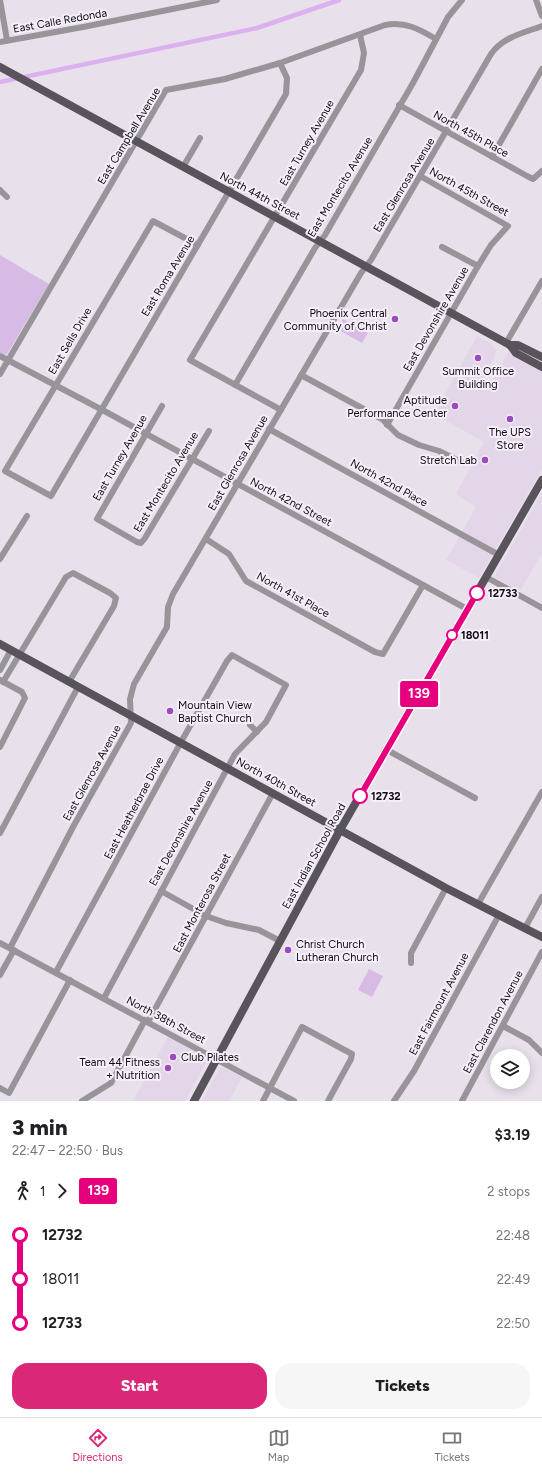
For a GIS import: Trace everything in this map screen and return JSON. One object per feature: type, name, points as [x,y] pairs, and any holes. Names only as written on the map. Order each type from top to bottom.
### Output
[{"type":"main road","name":"North 44th Street","points":[[0,68],[508,344],[516,353],[542,367]]},
{"type":"main road","name":"North 44th Street","points":[[508,344],[518,345],[542,357]]},
{"type":"main road","name":"East Indian School Road","points":[[194,1101],[340,830],[542,480]]},
{"type":"main road","name":"North 40th Street","points":[[0,644],[446,888],[542,938]]},
{"type":"street","points":[[0,0],[7,40]]},
{"type":"street","name":"East Calle Redonda","points":[[0,42],[217,0]]},
{"type":"street","name":"East Montecito Avenue","points":[[235,385],[400,105],[454,8],[462,0]]},
{"type":"street","points":[[536,0],[542,16]]},
{"type":"street","name":"East Campbell Avenue","points":[[0,374],[166,90],[225,79],[280,63],[385,25],[400,24],[412,26],[436,39]]},
{"type":"street","name":"East Glenrosa Avenue","points":[[0,976],[73,827],[131,722],[132,716],[130,699],[134,684],[167,627],[168,606],[173,594],[497,45],[504,40],[542,26]]},
{"type":"street","name":"East Turney Avenue","points":[[235,385],[190,360],[361,70],[364,53],[360,35]]},
{"type":"street","name":"East Roma Avenue","points":[[51,496],[286,94],[287,78],[280,63]]},
{"type":"street","points":[[492,157],[542,69]]},
{"type":"street","name":"North 45th Place","points":[[400,105],[533,179],[542,171]]},
{"type":"street","points":[[183,168],[200,138]]},
{"type":"street","name":"North 45th Street","points":[[420,176],[508,226]]},
{"type":"street","points":[[0,190],[7,197]]},
{"type":"street","name":"East Sells Drive","points":[[51,496],[5,471],[152,221],[198,246]]},
{"type":"street","name":"East Devonshire Avenue","points":[[387,425],[478,266],[491,245],[508,226]]},
{"type":"street","points":[[442,247],[478,266]]},
{"type":"street","points":[[508,344],[542,281]]},
{"type":"street","name":"North 42nd Street","points":[[0,356],[238,484],[467,610]]},
{"type":"street","points":[[301,375],[382,419],[398,435],[419,445],[439,451],[462,463]]},
{"type":"street","points":[[235,385],[281,410]]},
{"type":"street","name":"East Turney Avenue","points":[[141,543],[97,519],[162,406]]},
{"type":"street","name":"North 42nd Place","points":[[269,429],[499,555]]},
{"type":"street","name":"East Montecito Avenue","points":[[141,543],[209,431]]},
{"type":"street","points":[[0,560],[27,516]]},
{"type":"street","name":"North 41st Place","points":[[206,539],[229,554],[246,581],[383,654],[423,585]]},
{"type":"street","points":[[0,747],[25,698],[22,692],[2,681],[66,577],[73,573],[110,593],[116,598],[114,606],[69,682]]},
{"type":"street","points":[[486,577],[540,607],[542,600]]},
{"type":"street","points":[[0,670],[12,650]]},
{"type":"street","name":"East Devonshire Avenue","points":[[104,998],[239,748],[266,722],[286,685],[232,655]]},
{"type":"street","name":"East Heatherbrae Drive","points":[[56,972],[181,742],[232,655]]},
{"type":"street","points":[[5,662],[12,666]]},
{"type":"street","points":[[0,833],[78,687]]},
{"type":"street","points":[[250,725],[257,732]]},
{"type":"street","points":[[387,750],[475,798]]},
{"type":"street","points":[[478,904],[542,792]]},
{"type":"street","name":"East Monterosa Street","points":[[82,1101],[111,1083],[206,916],[273,793]]},
{"type":"street","points":[[412,963],[411,953],[446,888]]},
{"type":"street","points":[[161,891],[206,916],[226,923],[259,930],[280,941]]},
{"type":"street","points":[[524,928],[542,898]]},
{"type":"street","name":"East Fairmount Avenue","points":[[394,1101],[414,1071],[499,915]]},
{"type":"street","name":"North 38th Street","points":[[0,943],[294,1101]]},
{"type":"street","name":"East Clarendon Avenue","points":[[462,1101],[542,952]]},
{"type":"street","points":[[0,1088],[9,1093],[70,980]]},
{"type":"street","points":[[503,1026],[529,1040],[542,1053]]},
{"type":"street","points":[[263,1101],[302,1027],[352,1054],[352,1059],[328,1101]]},
{"type":"shaded area","points":[[0,255],[49,284],[5,355],[0,353]]},
{"type":"shaded area","points":[[343,319],[368,333],[362,343],[337,329]]},
{"type":"shaded area","points":[[477,336],[491,343],[496,351],[495,356],[481,382],[489,386],[508,352],[542,371],[542,469],[479,578],[446,560],[476,507],[456,494],[484,442],[434,414]]},
{"type":"shaded area","points":[[542,493],[542,553],[520,591],[494,577]]},
{"type":"shaded area","points":[[369,969],[383,976],[372,997],[358,990]]},
{"type":"shaded area","points":[[168,1036],[205,1058],[207,1061],[185,1101],[133,1101]]},
{"type":"shaded area","points":[[220,1068],[242,1077],[229,1101],[202,1101]]},
{"type":"waterway","points":[[0,82],[257,28],[339,0]]},
{"type":"bus line","name":"139","points":[[360,796],[477,593]]},
{"type":"place","name":"Phoenix Central Community of Christ","points":[[395,319]]},
{"type":"place","name":"Summit Office Building","points":[[478,358]]},
{"type":"place","name":"Aptitude Performance Center","points":[[455,406]]},
{"type":"place","name":"The UPS Store","points":[[510,419]]},
{"type":"place","name":"Stretch Lab","points":[[485,460]]},
{"type":"place","name":"12733","points":[[477,593]]},
{"type":"place","name":"18011","points":[[452,635]]},
{"type":"place","name":"Mountain View Baptist Church","points":[[170,711]]},
{"type":"place","name":"12732","points":[[360,796]]},
{"type":"place","name":"Christ Church Lutheran Church","points":[[288,950]]},
{"type":"place","name":"Club Pilates","points":[[173,1057]]},
{"type":"place","name":"Team 44 Fitness + Nutrition","points":[[168,1068]]}]
